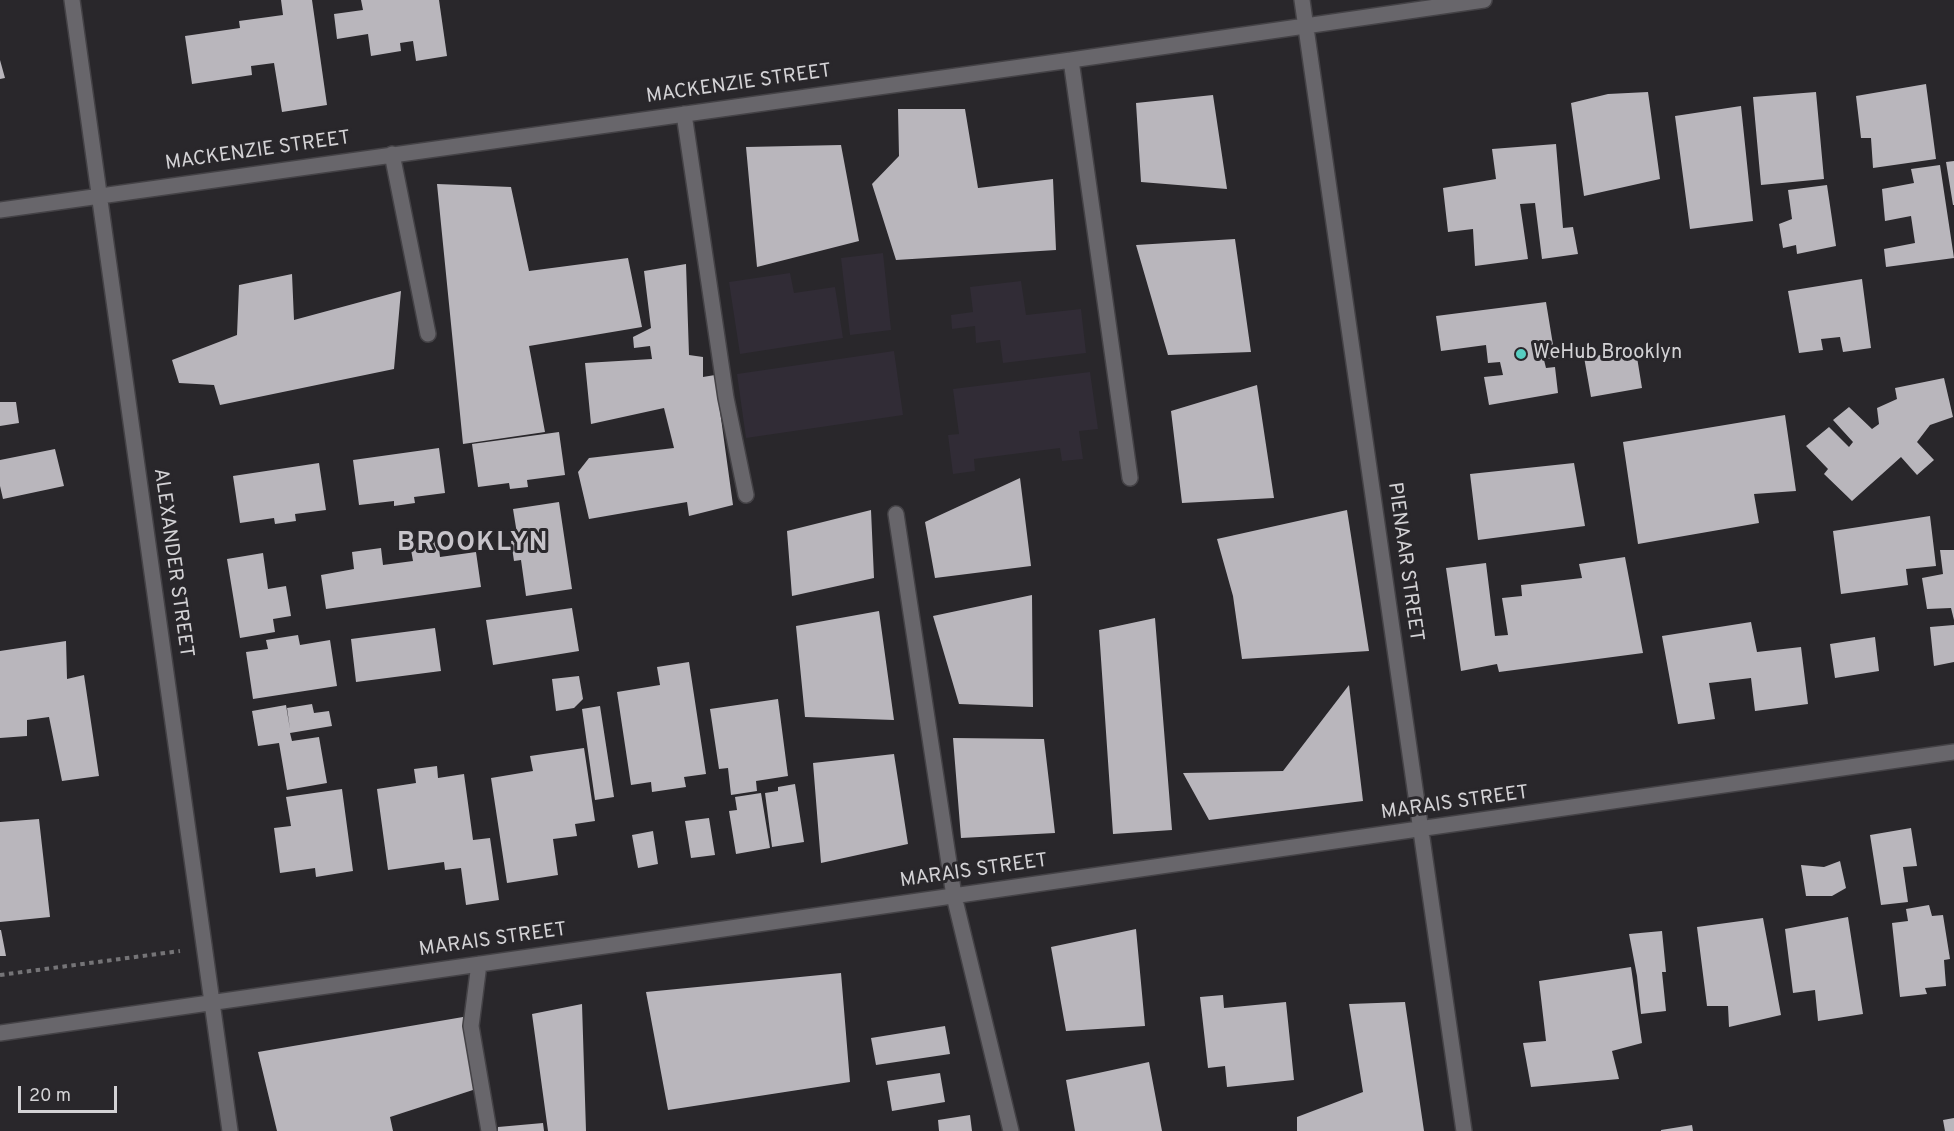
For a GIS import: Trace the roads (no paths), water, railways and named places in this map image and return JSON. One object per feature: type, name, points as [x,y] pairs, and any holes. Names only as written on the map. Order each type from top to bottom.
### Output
[{"type":"street","name":"ALEXANDER STREET","points":[[72,0],[230,1131]]},
{"type":"street","name":"PIENAAR STREET","points":[[1302,0],[1464,1131]]},
{"type":"street","name":"MACKENZIE STREET","points":[[0,210],[1484,0]]},
{"type":"street","points":[[1071,60],[1130,478]]},
{"type":"street","points":[[684,114],[726,398],[746,495]]},
{"type":"street","points":[[392,154],[428,334]]},
{"type":"street","points":[[896,514],[954,896],[1011,1131]]},
{"type":"street","name":"MARAIS STREET","points":[[0,1033],[1954,752]]},
{"type":"street","points":[[479,964],[471,1026],[489,1131]]},
{"type":"place","name":"WeHub Brooklyn","points":[[1521,354]]},
{"type":"district","name":"BROOKLYN","points":[[473,545]]}]
